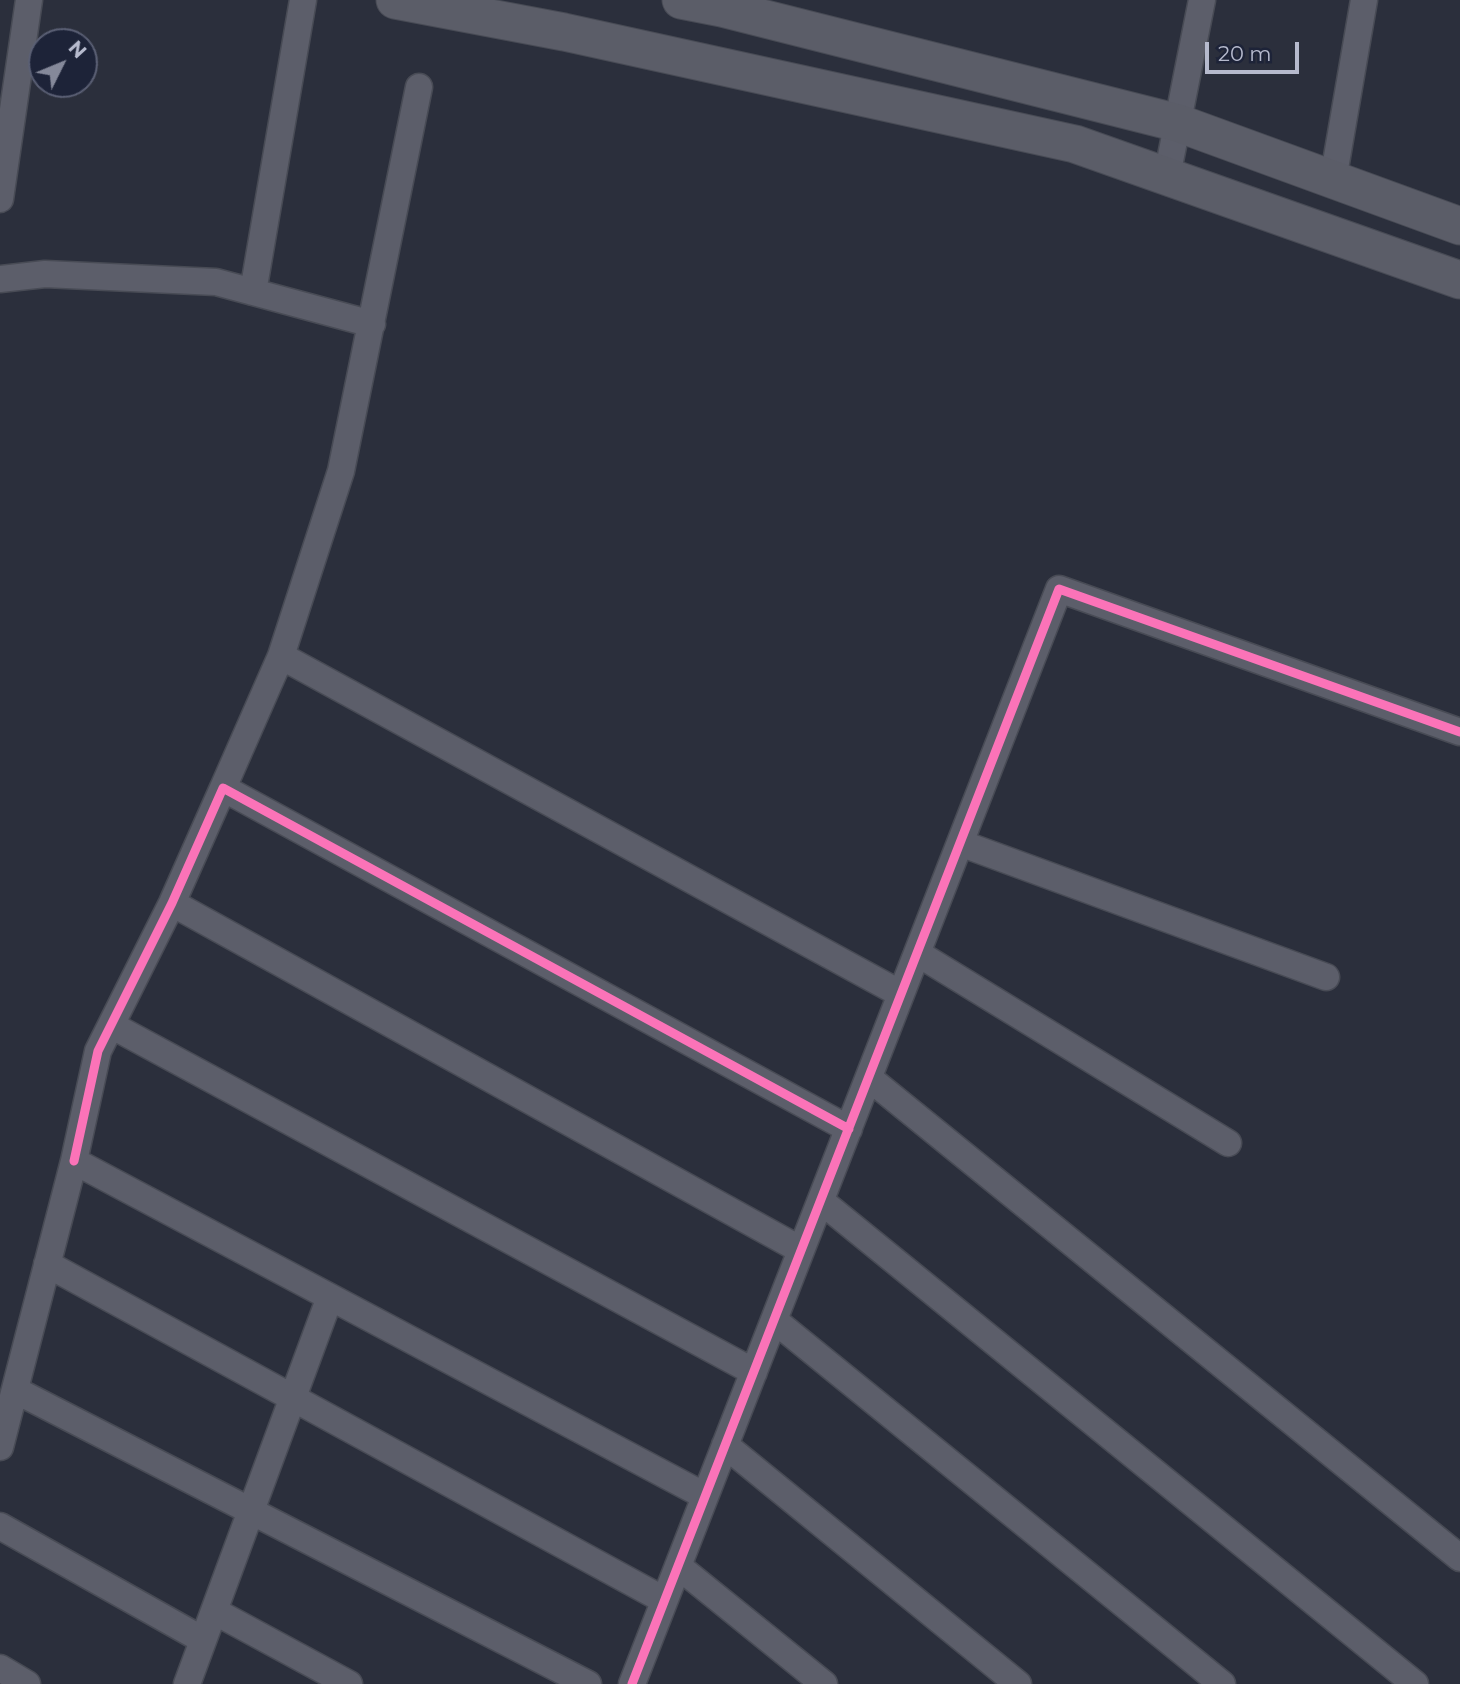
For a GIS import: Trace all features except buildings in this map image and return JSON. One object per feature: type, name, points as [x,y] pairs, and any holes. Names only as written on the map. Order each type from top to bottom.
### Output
[{"type":"main road","points":[[396,0],[445,5],[1075,144],[1460,280]]},
{"type":"main road","points":[[681,0],[723,4],[1178,123],[1460,226]]},
{"type":"street","points":[[0,199],[29,0]]},
{"type":"street","points":[[253,292],[303,0]]},
{"type":"street","points":[[1167,176],[1202,0]]},
{"type":"street","points":[[1334,180],[1364,0]]},
{"type":"street","points":[[0,1447],[74,1161],[98,1051],[172,903],[281,656],[341,471],[419,87]]},
{"type":"street","points":[[0,279],[45,274],[216,282],[372,324]]},
{"type":"street","points":[[632,1684],[1059,589],[1460,732]]},
{"type":"street","points":[[281,656],[901,993]]},
{"type":"street","points":[[223,788],[849,1129]]},
{"type":"street","points":[[960,844],[1326,977]]},
{"type":"street","points":[[172,903],[801,1250]]},
{"type":"street","points":[[917,953],[1228,1143]]},
{"type":"street","points":[[111,1025],[754,1372]]},
{"type":"street","points":[[869,1078],[1460,1559]]},
{"type":"street","points":[[74,1161],[705,1496]]},
{"type":"street","points":[[821,1202],[1415,1684]]},
{"type":"street","points":[[47,1264],[664,1600]]},
{"type":"street","points":[[187,1684],[330,1297]]},
{"type":"street","points":[[774,1320],[1222,1684]]},
{"type":"street","points":[[15,1390],[588,1684]]},
{"type":"street","points":[[725,1446],[1018,1684]]},
{"type":"street","points":[[0,1527],[203,1640]]},
{"type":"street","points":[[678,1566],[824,1684]]},
{"type":"street","points":[[214,1612],[349,1684]]},
{"type":"street","points":[[0,1668],[27,1684]]},
{"type":"cycle path","points":[[632,1684],[1059,589],[1460,732]]},
{"type":"cycle path","points":[[74,1161],[98,1051],[172,903],[223,788],[849,1129]]}]
